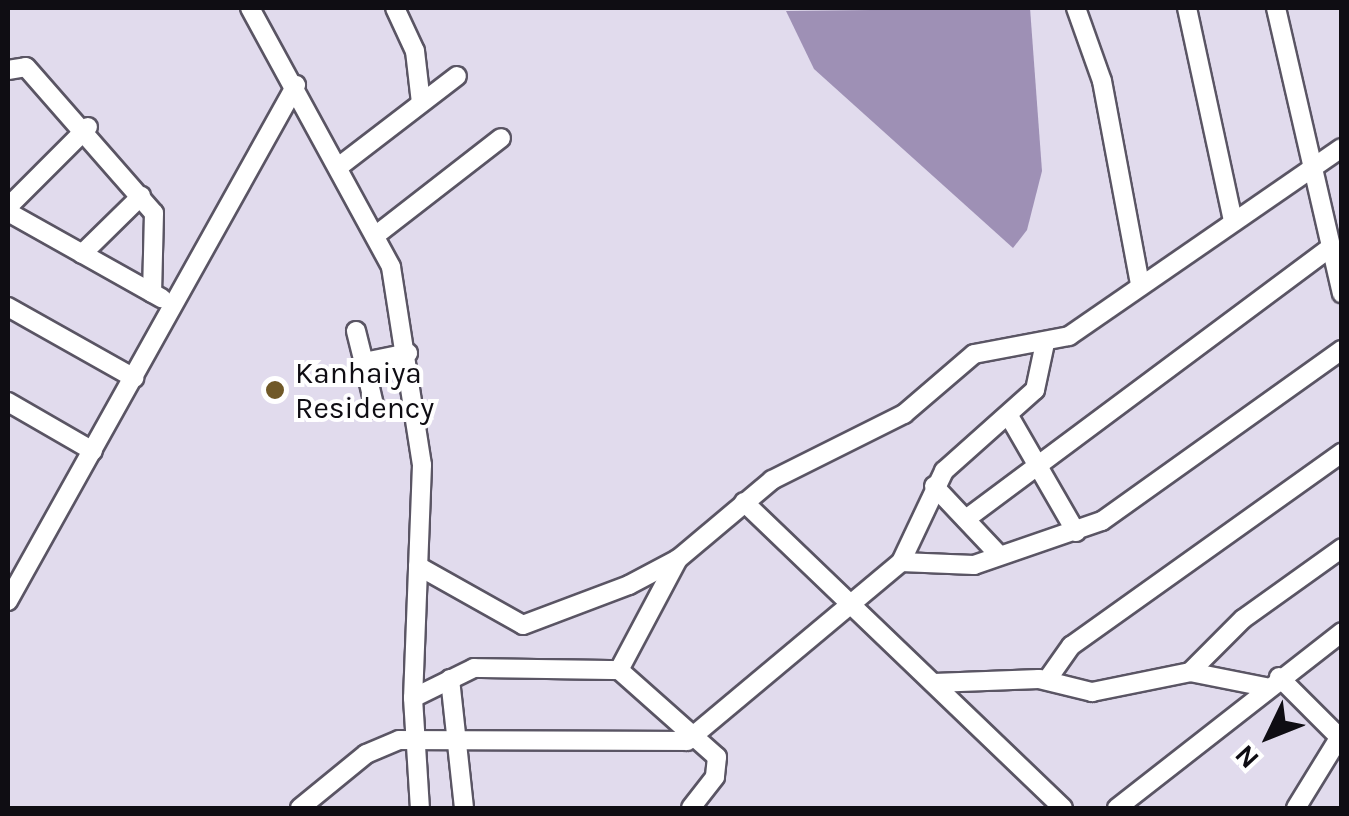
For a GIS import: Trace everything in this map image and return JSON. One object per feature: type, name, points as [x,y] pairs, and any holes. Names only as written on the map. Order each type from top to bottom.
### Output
[{"type":"street","points":[[250,8],[380,232],[408,353],[422,465],[413,698],[420,808]]},
{"type":"street","points":[[395,8],[415,51],[421,103]]},
{"type":"street","points":[[1076,8],[1102,81],[1140,285]]},
{"type":"street","points":[[1188,8],[1233,220]]},
{"type":"street","points":[[1276,8],[1342,292]]},
{"type":"street","points":[[8,70],[26,66],[88,127],[141,196],[160,228],[152,293]]},
{"type":"street","points":[[341,165],[457,76]]},
{"type":"street","points":[[8,601],[296,85]]},
{"type":"street","points":[[88,127],[8,210],[152,293],[177,300]]},
{"type":"street","points":[[380,232],[501,138]]},
{"type":"street","points":[[418,566],[524,625],[678,559],[744,502],[904,414],[987,347],[1045,343],[1140,285],[1310,166],[1342,148]]},
{"type":"street","points":[[82,254],[141,196]]},
{"type":"street","points":[[966,520],[1330,248]]},
{"type":"street","points":[[8,307],[134,378]]},
{"type":"street","points":[[356,330],[375,409]]},
{"type":"street","points":[[300,808],[366,754],[414,740],[666,747],[695,735],[900,562],[934,486],[1041,381],[1045,343]]},
{"type":"street","points":[[900,562],[960,566],[1076,532],[1342,350]]},
{"type":"street","points":[[364,362],[408,353]]},
{"type":"street","points":[[8,402],[93,452]]},
{"type":"street","points":[[1009,416],[1076,532]]},
{"type":"street","points":[[1046,680],[1071,646],[1342,453]]},
{"type":"street","points":[[934,486],[998,554]]},
{"type":"street","points":[[744,502],[1063,808]]},
{"type":"street","points":[[1190,672],[1243,619],[1342,548]]},
{"type":"street","points":[[619,670],[678,559]]},
{"type":"street","points":[[1117,808],[1273,682],[1342,632]]},
{"type":"street","points":[[413,698],[450,679],[486,667],[619,670],[695,735],[720,764],[691,808]]},
{"type":"street","points":[[934,683],[1046,680],[1092,692],[1190,672],[1273,682],[1340,739],[1296,808]]},
{"type":"street","points":[[450,679],[464,808]]},
{"type":"shaded area","points":[[1030,8],[1042,171],[1027,230],[1013,248],[814,69],[786,11]]},
{"type":"place","name":"Kanhaiya Residency","points":[[275,390]]}]
